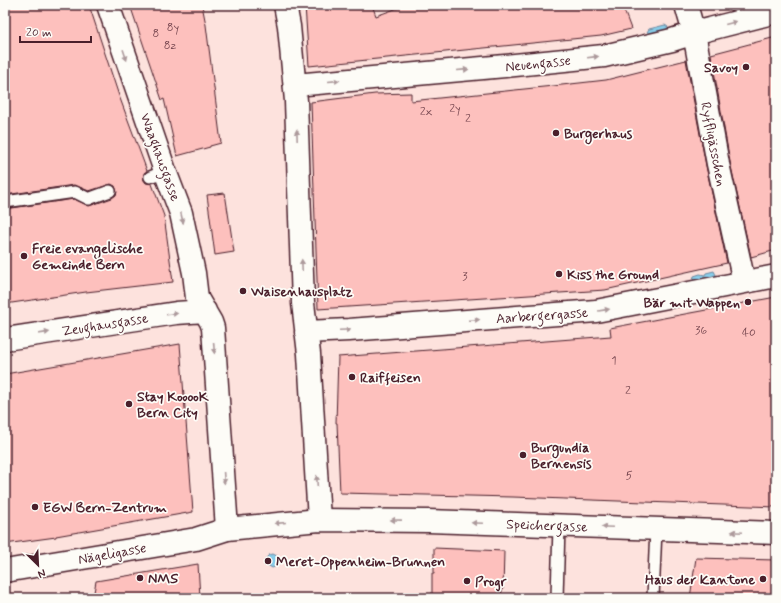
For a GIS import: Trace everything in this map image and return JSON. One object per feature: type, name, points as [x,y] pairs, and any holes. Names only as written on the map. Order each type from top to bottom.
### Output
[{"type":"street","name":"Waaghausgasse","points":[[108,5],[157,174],[181,213],[194,273],[197,298],[205,311]]},
{"type":"street","points":[[205,311],[211,322],[214,336],[227,529],[319,520],[308,354],[303,303],[295,85],[285,5]]},
{"type":"street","name":"Ryffligässchen","points":[[686,5],[694,33],[718,164],[744,282]]},
{"type":"street","name":"Neuengasse","points":[[295,85],[604,56],[664,42],[776,12]]},
{"type":"street","name":"Aarbergergasse","points":[[306,332],[596,311],[776,276]]},
{"type":"street","name":"Zeughausgasse","points":[[5,339],[176,313],[205,311]]},
{"type":"street","name":"Speichergasse","points":[[319,520],[421,521],[776,533]]},
{"type":"street","name":"Nägeligasse","points":[[5,571],[196,538],[227,529]]},
{"type":"lane","points":[[5,202],[75,192],[91,198],[110,191]]},
{"type":"lane","points":[[557,598],[559,526]]},
{"type":"lane","points":[[654,598],[656,529]]},
{"type":"shaded area","points":[[5,5],[776,5],[776,598],[5,598]]},
{"type":"water","points":[[665,25],[668,27],[666,30],[651,34],[647,32],[649,29]]},
{"type":"water","points":[[714,271],[716,275],[715,277],[708,279],[706,278],[702,281],[693,281],[694,276],[700,274],[705,275],[706,273]]},
{"type":"water","name":"Meret-Oppenheim-Brunnen","points":[[273,554],[279,557],[279,563],[277,566],[272,568],[266,564],[266,558]]},
{"type":"building","points":[[5,5],[89,5],[118,93],[147,171],[144,173],[143,179],[146,183],[152,184],[164,216],[173,282],[86,292],[5,304],[5,209],[74,199],[89,206],[112,198],[117,192],[115,186],[111,184],[89,191],[74,185],[5,195]]},
{"type":"building","points":[[130,5],[202,5],[206,25],[221,143],[177,156],[164,99],[162,100]]},
{"type":"building","points":[[305,5],[372,5],[376,16],[406,5],[622,5],[631,29],[601,36],[309,66]]},
{"type":"building","points":[[776,37],[776,250],[751,257],[730,162],[711,54]]},
{"type":"building","points":[[686,60],[706,166],[727,263],[605,290],[318,309],[311,102],[375,94],[411,93],[411,101],[553,86],[606,80]]},
{"type":"building","points":[[225,193],[234,252],[215,255],[207,195]]},
{"type":"building","points":[[776,297],[776,507],[513,497],[340,493],[336,423],[338,357],[611,336],[610,328]]},
{"type":"building","points":[[180,344],[193,512],[56,537],[5,544],[5,374]]},
{"type":"building","name":"Progr","points":[[434,548],[504,551],[503,590],[501,598],[432,598]]},
{"type":"building","points":[[696,558],[776,560],[776,598],[690,598]]},
{"type":"building","name":"NMS","points":[[198,564],[200,598],[93,598],[96,581]]},
{"type":"place","name":"Savoy","points":[[746,67]]},
{"type":"place","name":"Burgerhaus","points":[[556,133]]},
{"type":"place","name":"Freie evangelische Gemeinde Bern","points":[[24,256]]},
{"type":"place","name":"Kiss the Ground","points":[[559,274]]},
{"type":"place","name":"Waisenhausplatz","points":[[243,291]]},
{"type":"place","name":"Bär mit Wappen","points":[[748,302]]},
{"type":"place","name":"Raiffeisen","points":[[352,377]]},
{"type":"place","name":"Stay KooooK Bern City","points":[[129,404]]},
{"type":"place","name":"Burgundia Bernensis","points":[[523,455]]},
{"type":"place","name":"EGW Bern-Zentrum","points":[[35,507]]},
{"type":"place","name":"Meret-Oppenheim-Brunnen","points":[[268,561]]},
{"type":"place","name":"NMS","points":[[140,578]]},
{"type":"place","name":"Haus der Kantone","points":[[763,579]]},
{"type":"place","name":"Progr","points":[[467,581]]}]
